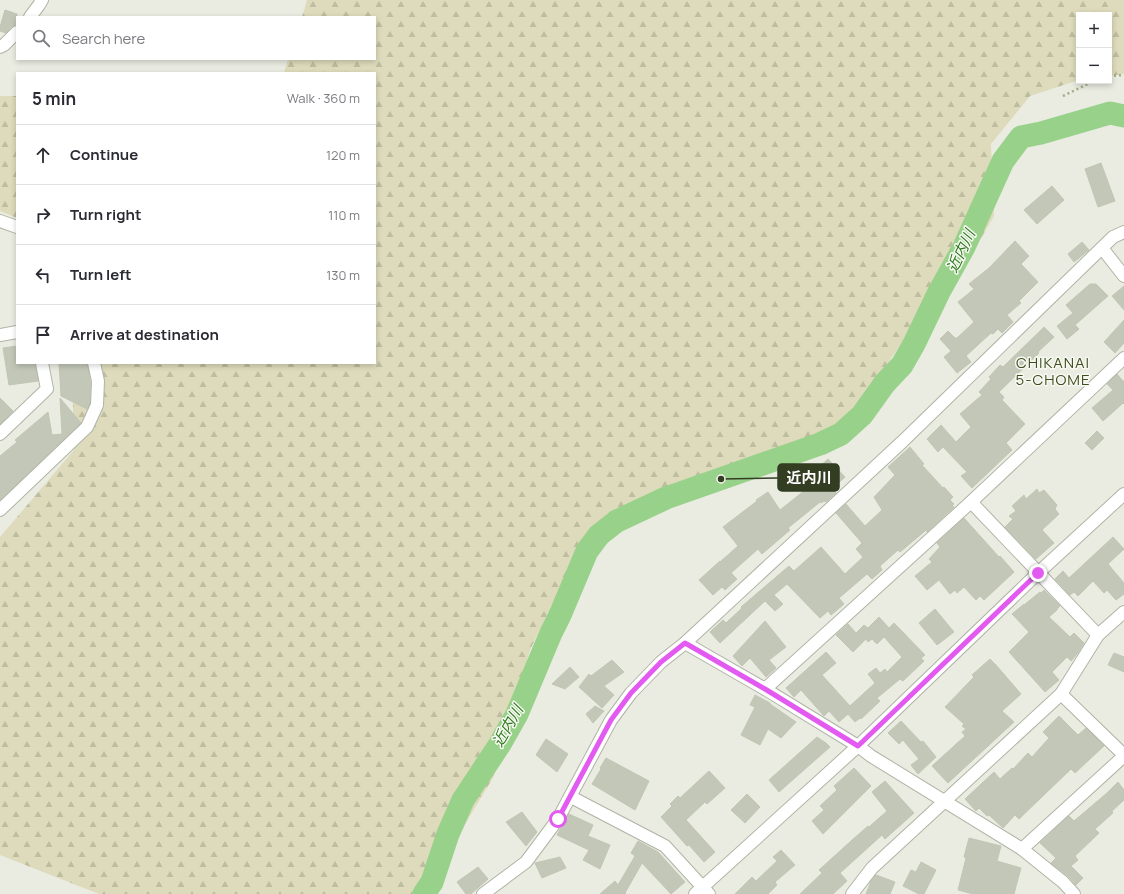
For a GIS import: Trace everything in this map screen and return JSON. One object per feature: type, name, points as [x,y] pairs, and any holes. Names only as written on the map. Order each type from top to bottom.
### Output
[{"type":"street","points":[[31,16],[42,0]]},
{"type":"street","points":[[0,47],[4,46],[16,33]]},
{"type":"street","points":[[0,221],[16,227]]},
{"type":"street","points":[[483,894],[526,862],[558,819],[611,720],[631,693],[661,662],[685,643],[902,442],[1113,237],[1124,232]]},
{"type":"street","points":[[1102,248],[1124,276]]},
{"type":"street","points":[[0,335],[16,332]]},
{"type":"street","points":[[765,689],[971,502],[1124,358]]},
{"type":"street","points":[[0,434],[47,389],[42,364]]},
{"type":"street","points":[[0,510],[87,427],[97,405],[98,381],[94,364]]},
{"type":"street","points":[[571,797],[665,846],[702,892],[858,746],[1038,573],[1124,494]]},
{"type":"street","points":[[971,502],[1098,636]]},
{"type":"street","points":[[852,894],[872,868],[1061,694],[1098,636],[1124,612]]},
{"type":"street","points":[[685,643],[765,689],[1022,849],[1063,882],[1074,894]]},
{"type":"street","points":[[1022,849],[1124,756],[1061,694]]},
{"type":"path","points":[[1112,76],[1124,75]]},
{"type":"path","points":[[1063,96],[1088,84]]},
{"type":"green space","points":[[307,0],[1124,0],[1124,74],[1112,76],[1112,12],[1076,12],[1076,81],[1030,96],[991,144],[994,216],[951,290],[911,329],[875,382],[835,428],[672,484],[580,547],[530,650],[494,776],[423,894],[99,894],[0,855],[0,537],[74,450],[72,364],[376,364],[376,72],[284,72],[288,60],[376,60],[376,16],[302,16]]},
{"type":"green space","points":[[0,96],[16,96],[16,218],[0,211]]},
{"type":"building","points":[[5,10],[17,14],[16,25],[12,26],[6,33],[0,31]]},
{"type":"building","points":[[1101,163],[1115,201],[1098,207],[1085,169]]},
{"type":"building","points":[[1052,186],[1064,200],[1037,224],[1024,210]]},
{"type":"building","points":[[1015,241],[1029,256],[1021,264],[1038,282],[1019,301],[1021,303],[1007,315],[1013,322],[1002,333],[998,329],[993,334],[991,333],[966,356],[971,362],[957,373],[944,357],[951,351],[940,339],[948,331],[955,338],[957,338],[974,322],[958,302],[974,289],[969,284],[989,268]]},
{"type":"building","points":[[1082,242],[1089,250],[1074,262],[1068,254]]},
{"type":"building","points":[[1090,284],[1096,284],[1108,296],[1075,325],[1079,329],[1067,339],[1057,326],[1073,313],[1066,305]]},
{"type":"building","points":[[1124,286],[1124,310],[1112,296]]},
{"type":"building","points":[[1124,320],[1124,343],[1115,353],[1104,342]]},
{"type":"building","points":[[1044,327],[1054,337],[999,392],[1004,397],[1002,400],[1025,424],[1006,443],[1012,450],[972,488],[961,476],[967,472],[943,447],[938,452],[927,439],[941,425],[956,442],[971,427],[960,414],[982,395],[979,392],[991,379],[989,377],[1000,365],[1003,367]]},
{"type":"building","points":[[16,346],[16,364],[35,364],[38,381],[9,385],[3,348]]},
{"type":"building","points":[[59,364],[87,364],[90,382],[90,403],[87,409],[61,396]]},
{"type":"building","points":[[1117,374],[1124,381],[1124,404],[1123,403],[1103,421],[1092,408],[1113,390],[1107,384]]},
{"type":"building","points":[[0,398],[13,411],[0,424]]},
{"type":"building","points":[[60,398],[81,423],[0,500],[0,456],[17,442],[15,440],[48,412],[52,435],[62,434]]},
{"type":"building","points":[[1097,431],[1104,438],[1092,450],[1085,443]]},
{"type":"building","points":[[910,447],[924,464],[922,465],[953,497],[950,500],[954,504],[952,505],[954,507],[927,532],[926,530],[900,552],[898,550],[880,566],[882,570],[872,579],[867,574],[839,598],[844,604],[831,615],[828,611],[820,618],[787,584],[774,595],[783,604],[775,611],[765,601],[720,643],[710,632],[723,620],[726,623],[742,608],[741,607],[789,566],[794,571],[821,547],[845,574],[863,557],[856,549],[862,543],[836,513],[846,504],[865,526],[882,510],[874,497],[895,475],[888,467]]},
{"type":"building","points":[[828,459],[845,477],[832,489],[836,493],[826,502],[820,502],[788,528],[790,530],[762,554],[758,549],[731,573],[737,579],[725,590],[722,587],[713,595],[699,580],[738,546],[723,527],[768,492],[780,510],[814,483],[810,478]]},
{"type":"building","points":[[1037,489],[1039,493],[1044,490],[1057,505],[1055,509],[1059,514],[1042,530],[1054,543],[1036,559],[1005,527],[1013,519],[1009,516],[1016,511],[1012,506],[1024,495],[1026,499]]},
{"type":"building","points":[[964,518],[1014,572],[984,600],[980,596],[976,600],[964,587],[957,593],[955,590],[950,594],[939,580],[927,590],[915,576],[932,562],[929,559],[940,547],[937,543]]},
{"type":"building","points":[[1113,537],[1124,549],[1108,564],[1124,583],[1124,594],[1116,600],[1107,590],[1104,593],[1093,581],[1078,596],[1074,592],[1070,595],[1055,579],[1063,571],[1069,578]]},
{"type":"building","points":[[1044,590],[1060,606],[1049,617],[1070,637],[1074,633],[1084,643],[1071,661],[1067,657],[1052,672],[1059,680],[1045,692],[1009,652],[1029,632],[1012,614]]},
{"type":"building","points":[[935,609],[954,632],[937,645],[919,623]]},
{"type":"building","points":[[879,617],[889,628],[894,623],[925,655],[921,658],[924,661],[903,681],[900,679],[877,698],[880,701],[861,719],[860,718],[855,722],[848,714],[839,722],[829,711],[824,716],[801,690],[794,697],[786,688],[826,652],[836,663],[822,675],[850,706],[875,683],[868,674],[876,668],[880,673],[885,669],[887,672],[902,657],[884,637],[877,644],[872,639],[868,642],[866,639],[853,652],[836,635],[848,624],[856,633],[864,625],[868,628]]},
{"type":"building","points":[[765,621],[786,647],[769,660],[776,668],[766,677],[750,658],[742,666],[733,656]]},
{"type":"building","points":[[1114,653],[1124,657],[1124,672],[1108,665]]},
{"type":"building","points":[[990,659],[1021,694],[1002,711],[1014,722],[948,783],[932,766],[965,736],[962,732],[966,729],[962,726],[964,724],[945,707],[974,677],[972,675]]},
{"type":"building","points":[[612,660],[624,672],[604,686],[614,695],[602,708],[579,687],[589,674],[591,676]]},
{"type":"building","points":[[570,667],[579,677],[565,689],[552,684]]},
{"type":"building","points":[[755,695],[770,703],[796,722],[781,738],[768,729],[760,745],[741,735],[755,707],[750,705]]},
{"type":"building","points":[[595,706],[604,711],[593,723],[586,714]]},
{"type":"building","points":[[1059,716],[1078,735],[1086,728],[1104,746],[1075,773],[1071,769],[1019,819],[1015,815],[1003,828],[979,808],[976,811],[965,799],[994,772],[1000,779],[1012,768],[1013,769],[1028,753],[1032,757],[1049,738],[1043,732]]},
{"type":"building","points":[[901,721],[921,742],[923,741],[936,757],[918,774],[911,765],[919,759],[903,740],[899,744],[888,733]]},
{"type":"building","points":[[817,737],[830,747],[779,792],[769,780]]},
{"type":"building","points":[[546,739],[568,754],[557,772],[536,755]]},
{"type":"building","points":[[606,758],[649,781],[635,810],[592,784]]},
{"type":"building","points":[[854,768],[871,786],[823,834],[812,821],[824,810],[820,806],[837,790],[834,786]]},
{"type":"building","points":[[709,771],[725,788],[707,804],[705,802],[686,820],[715,852],[704,862],[689,845],[687,846],[661,817],[672,806],[670,804],[678,796],[680,798]]},
{"type":"building","points":[[885,781],[914,813],[885,839],[882,835],[840,873],[847,881],[833,894],[800,894],[822,873],[819,870],[887,811],[872,792]]},
{"type":"building","points":[[1118,782],[1124,790],[1124,800],[1112,811],[1113,813],[1095,829],[1099,833],[1075,856],[1078,860],[1071,866],[1083,878],[1076,885],[1068,876],[1051,863],[1056,858],[1040,843],[1069,816],[1074,821]]},
{"type":"building","points":[[747,794],[760,807],[745,823],[731,810]]},
{"type":"building","points":[[522,812],[537,832],[526,846],[506,822]]},
{"type":"building","points":[[569,814],[593,825],[588,836],[610,845],[600,869],[583,860],[589,850],[557,835]]},
{"type":"building","points":[[969,838],[1001,846],[997,861],[1021,868],[1014,894],[973,894],[958,890],[966,858],[964,857]]},
{"type":"building","points":[[638,841],[658,852],[685,882],[671,894],[642,863],[625,893],[626,894],[600,894],[615,881],[618,885],[635,856],[631,853]]},
{"type":"building","points":[[781,850],[795,865],[775,882],[777,885],[768,894],[735,894],[752,877],[756,881],[777,861],[773,857]]},
{"type":"building","points":[[560,857],[566,868],[542,878],[535,863]]},
{"type":"building","points":[[921,862],[936,870],[924,894],[919,894],[903,886],[911,870],[916,872]]},
{"type":"building","points":[[478,867],[488,879],[471,894],[466,894],[457,882]]},
{"type":"building","points":[[876,875],[895,882],[890,894],[866,894],[871,881]]},
{"type":"waterway","name":"近内川","points":[[424,894],[432,882],[448,834],[463,800],[500,744],[517,714],[587,551],[599,535],[617,521],[666,498],[820,444],[841,434],[862,415],[885,383],[902,365],[914,344],[939,292],[964,247],[1003,161],[1021,137],[1041,133],[1110,113],[1124,116]]},
{"type":"place","name":"近内川","points":[[721,479]]},
{"type":"district","name":"CHIKANAI 5-CHOME","points":[[1053,372]]},
{"type":"route","points":[[558,819],[611,720],[631,693],[661,662],[685,643],[765,689],[858,746],[1038,573]]}]
